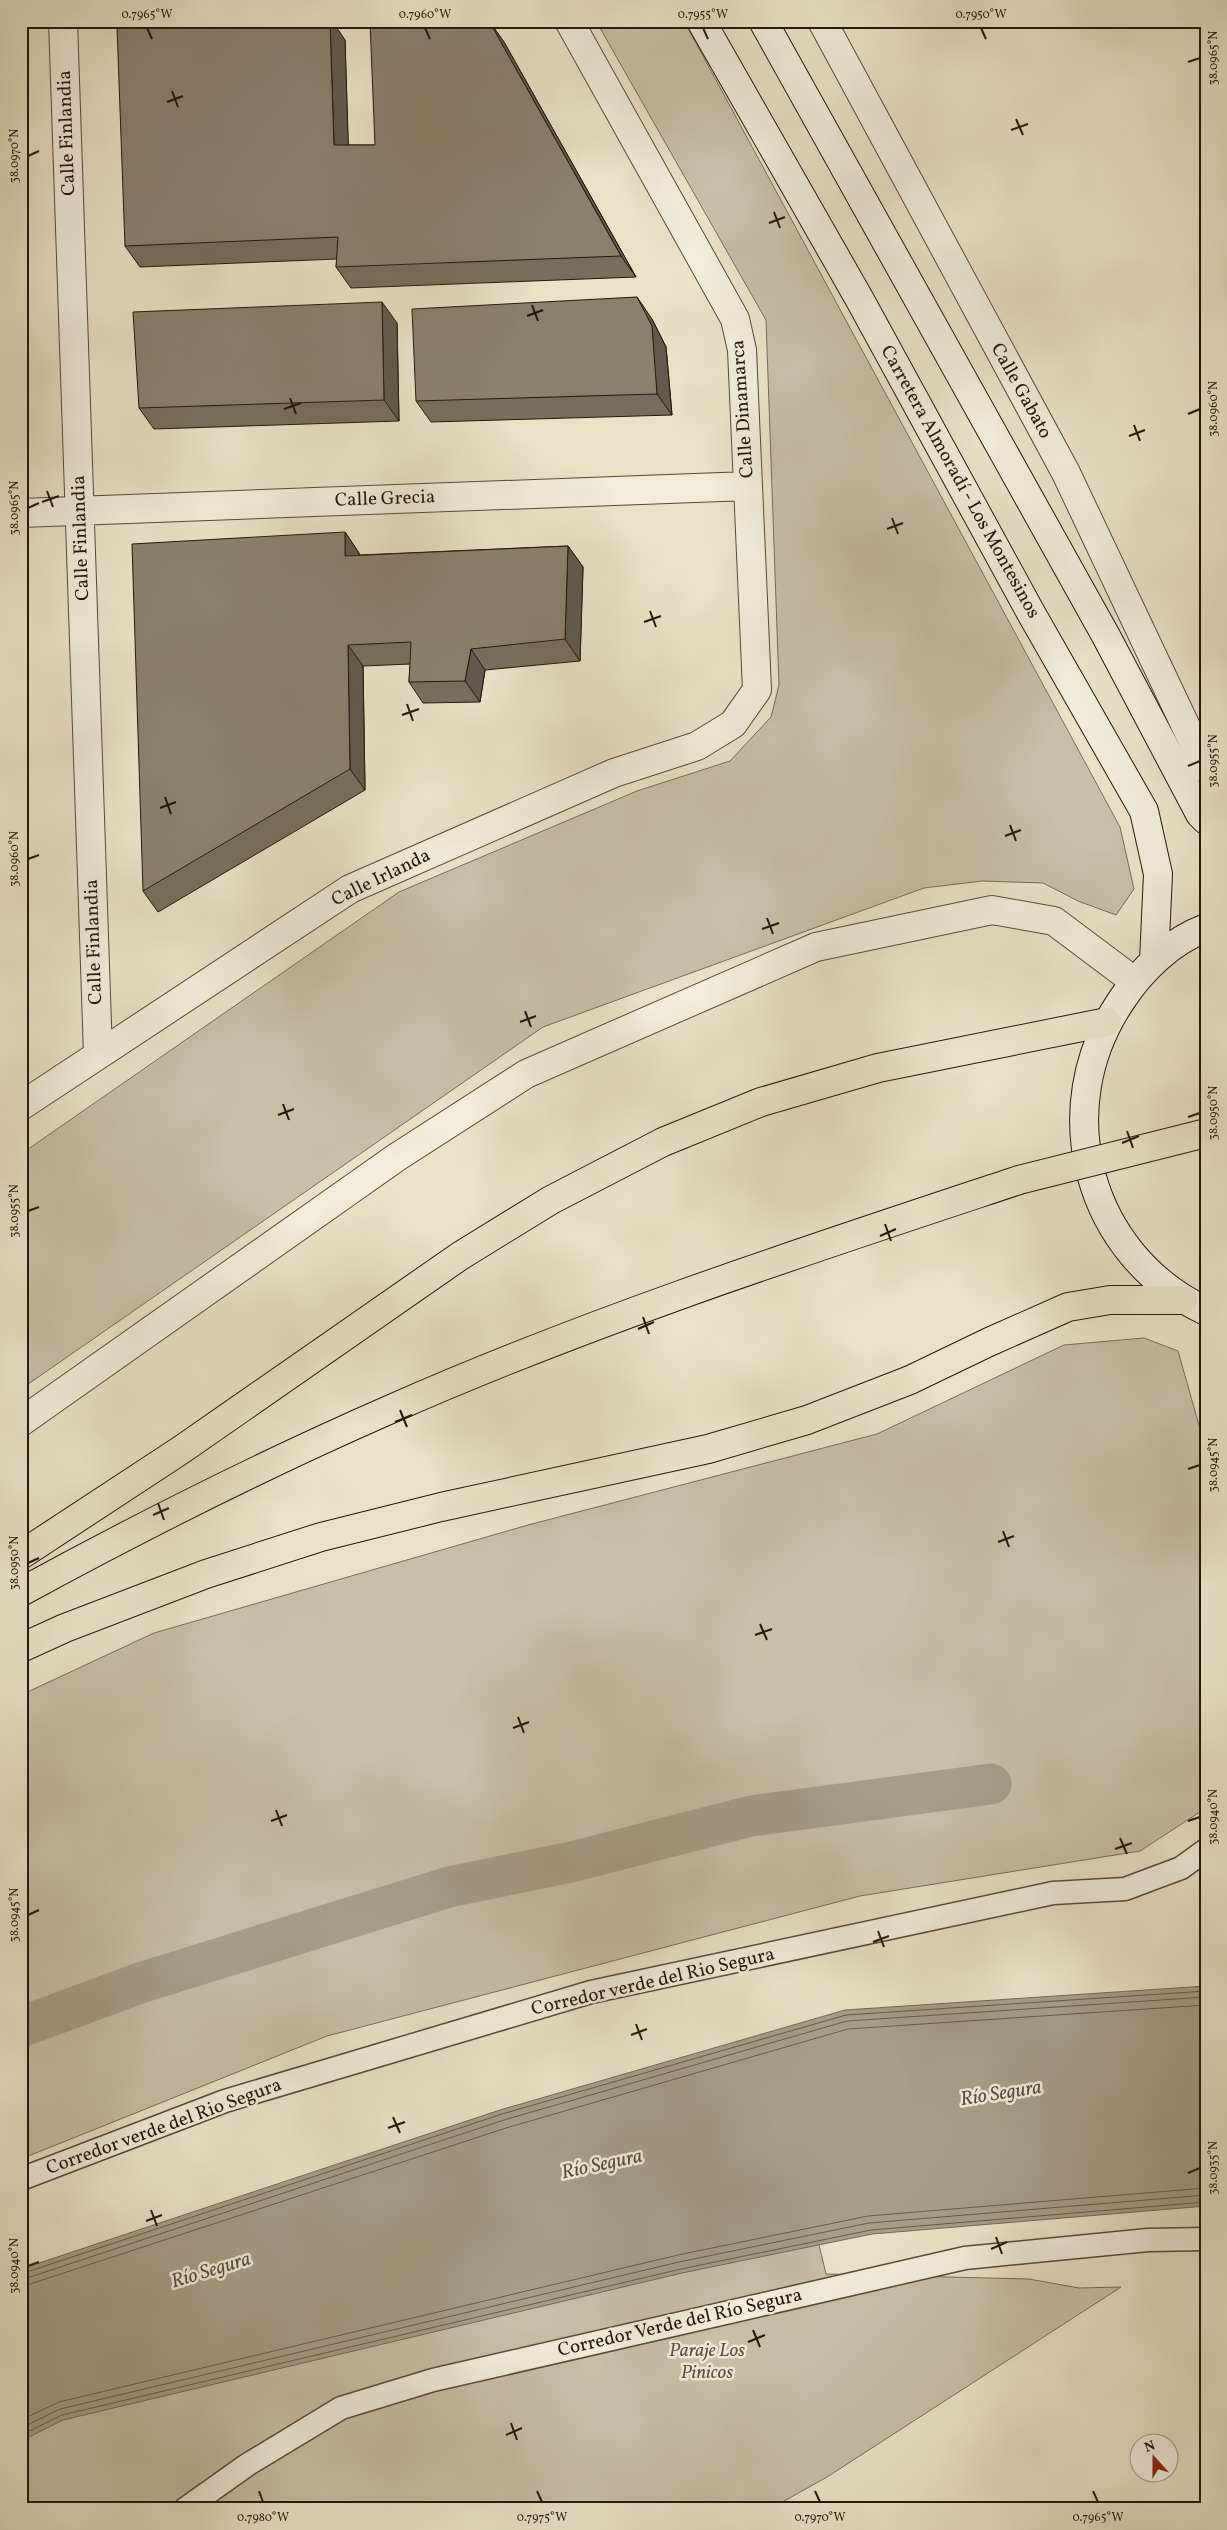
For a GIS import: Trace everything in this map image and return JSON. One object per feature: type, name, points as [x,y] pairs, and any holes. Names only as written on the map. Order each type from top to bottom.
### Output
[{"type":"main road","points":[[21,1555],[181,1450],[460,1256],[551,1200],[663,1142],[761,1102],[878,1068],[1107,1022]]},
{"type":"main road","points":[[21,1592],[239,1477],[394,1408],[556,1342],[810,1249],[1019,1180],[1206,1133]]},
{"type":"main road","points":[[21,1648],[65,1628],[206,1574],[321,1537],[441,1507],[708,1449],[807,1420],[910,1380],[1068,1307],[1110,1300],[1194,1306]]},
{"type":"street","name":"Calle Finlandia","points":[[63,21],[98,1054]]},
{"type":"street","name":"Calle Dinamarca","points":[[569,21],[735,319],[742,350],[757,690]]},
{"type":"street","name":"Carretera Almoradí - Los Montesinos","points":[[700,21],[860,300],[1030,613],[1144,811],[1158,874],[1154,961]]},
{"type":"street","points":[[763,21],[1106,636],[1200,814],[1206,820]]},
{"type":"street","name":"Calle Gabato","points":[[822,21],[1066,472],[1206,769]]},
{"type":"street","name":"Calle Grecia","points":[[21,513],[748,486]]},
{"type":"street","name":"Calle Irlanda","points":[[21,1106],[350,889],[614,774],[697,746],[733,724],[757,690]]},
{"type":"street","points":[[21,1422],[397,1157],[526,1074],[816,947],[992,910],[1054,921],[1134,981]]},
{"type":"street","points":[[1194,1306],[1142,1267],[1110,1225],[1090,1176],[1084,1115],[1088,1071],[1107,1022],[1134,981],[1154,961],[1196,931],[1206,928]]},
{"type":"lane","name":"Corredor verde del Rio Segura","points":[[21,2180],[225,2101],[591,1992],[1053,1893],[1125,1889],[1181,1868],[1206,1850]]},
{"type":"lane","name":"Corredor Verde del Río Segura","points":[[186,2509],[247,2465],[341,2408],[433,2380],[965,2258],[1148,2240],[1206,2240]]},
{"type":"green space","points":[[596,21],[684,21],[1120,827],[1134,889],[1116,915],[1078,901],[1043,883],[982,881],[924,888],[543,1027],[21,1389],[21,1154],[399,892],[637,791],[730,761],[771,717],[779,685],[766,320]]},
{"type":"green space","points":[[1144,1338],[1178,1351],[1206,1450],[1206,1808],[1140,1851],[860,1896],[327,2036],[21,2159],[21,1695],[154,1633],[528,1525],[877,1434],[1064,1345]]},
{"type":"green space","name":"Paraje Los Pinicos","points":[[810,2208],[826,2274],[1029,2279],[1079,2288],[1121,2287],[827,2477],[770,2509],[21,2509],[21,2416]]},
{"type":"water","name":"Río Segura","points":[[1206,1986],[1206,2206],[872,2234],[682,2273],[63,2420],[21,2441],[21,2269],[500,2110],[845,2010]]},
{"type":"building","points":[[263,21],[330,21],[334,145],[375,145],[370,22],[489,21],[621,256],[336,267],[338,237],[125,246],[117,27]]},
{"type":"building","points":[[637,297],[652,326],[657,394],[416,401],[412,309]]},
{"type":"building","points":[[382,302],[384,400],[139,408],[133,312]]},
{"type":"building","points":[[345,532],[345,556],[568,546],[565,639],[471,649],[465,681],[409,682],[411,642],[348,645],[350,769],[143,891],[132,544]]},
{"type":"waterway","points":[[21,2027],[140,1983],[449,1887],[571,1862],[751,1816],[991,1784]]}]
